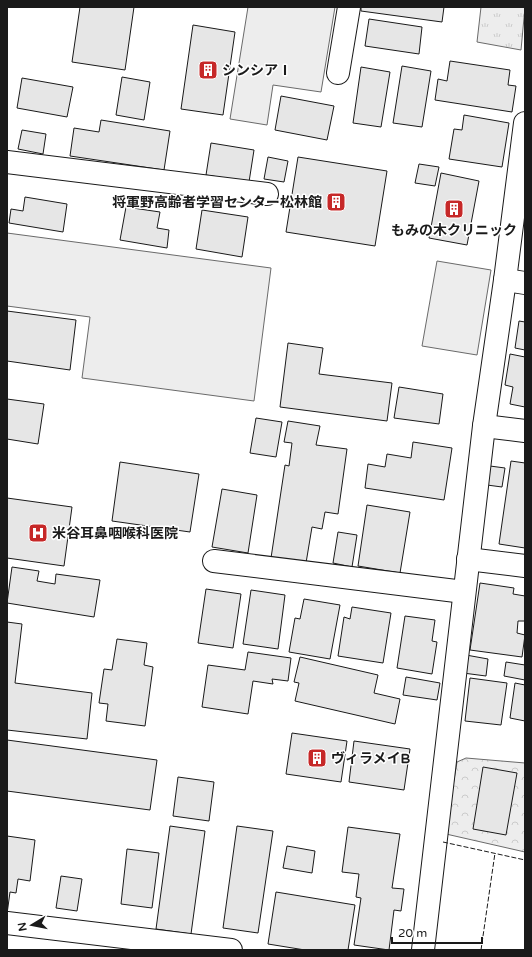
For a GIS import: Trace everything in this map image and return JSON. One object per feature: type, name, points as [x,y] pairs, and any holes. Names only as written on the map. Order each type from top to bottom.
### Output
[{"type":"street","points":[[338,73],[349,7]]},
{"type":"street","points":[[423,950],[484,426],[515,282],[524,134]]},
{"type":"street","points":[[7,162],[267,194]]},
{"type":"street","points":[[484,426],[525,431]]},
{"type":"street","points":[[468,559],[525,566]]},
{"type":"street","points":[[214,561],[464,592]]},
{"type":"street","points":[[7,923],[220,949]]},
{"type":"green space","points":[[481,7],[525,7],[521,50],[477,42]]},
{"type":"green space","points":[[466,758],[525,763],[525,852],[446,834],[457,762]]},
{"type":"shaded area","points":[[248,7],[335,7],[321,92],[273,85],[267,125],[230,119]]},
{"type":"shaded area","points":[[7,233],[271,268],[254,401],[82,378],[90,317],[7,306]]},
{"type":"shaded area","points":[[437,261],[491,270],[477,355],[422,346]]},
{"type":"building","points":[[80,7],[134,7],[125,70],[72,62]]},
{"type":"building","points":[[361,7],[444,7],[442,22],[361,11]]},
{"type":"building","points":[[369,19],[422,27],[419,54],[365,46]]},
{"type":"building","name":"シンシアⅠ","points":[[193,25],[235,32],[223,115],[181,109]]},
{"type":"building","points":[[450,61],[510,70],[508,85],[516,86],[512,112],[435,100],[438,79],[447,81]]},
{"type":"building","points":[[402,66],[431,71],[422,127],[393,123]]},
{"type":"building","points":[[361,67],[390,72],[381,127],[353,123]]},
{"type":"building","points":[[122,77],[150,82],[144,120],[116,115]]},
{"type":"building","points":[[22,78],[73,87],[67,117],[17,108]]},
{"type":"building","points":[[281,96],[334,106],[327,140],[275,130]]},
{"type":"building","points":[[464,115],[509,123],[502,167],[449,159],[454,129],[462,130]]},
{"type":"building","points":[[101,120],[170,131],[164,170],[70,156],[74,128],[99,132]]},
{"type":"building","points":[[22,130],[46,134],[43,154],[18,149]]},
{"type":"building","points":[[211,143],[254,150],[249,182],[206,175]]},
{"type":"building","points":[[268,157],[288,161],[284,182],[264,179]]},
{"type":"building","name":"将軍野高齢者学習センター松林館","points":[[298,157],[387,171],[375,246],[286,232]]},
{"type":"building","points":[[419,164],[439,167],[435,186],[415,183]]},
{"type":"building","name":"もみの木クリニック","points":[[441,173],[479,181],[467,245],[429,238]]},
{"type":"building","points":[[25,197],[67,204],[63,232],[9,223],[11,209],[23,211]]},
{"type":"building","points":[[126,207],[160,212],[157,228],[169,230],[167,248],[120,240]]},
{"type":"building","points":[[202,210],[248,217],[242,257],[196,249]]},
{"type":"building","points":[[7,311],[76,320],[70,370],[7,361]]},
{"type":"building","points":[[519,321],[525,322],[525,350],[515,348]]},
{"type":"building","points":[[288,343],[323,348],[319,374],[392,383],[387,421],[280,407]]},
{"type":"building","points":[[510,354],[525,357],[525,407],[510,404],[513,387],[505,385]]},
{"type":"building","points":[[399,387],[443,394],[439,424],[394,418]]},
{"type":"building","points":[[7,399],[44,404],[38,444],[7,439]]},
{"type":"building","points":[[256,418],[282,422],[276,457],[250,453]]},
{"type":"building","points":[[288,421],[320,426],[316,445],[347,449],[338,514],[325,512],[322,529],[312,527],[306,563],[271,558],[285,465],[289,466],[292,443],[284,442]]},
{"type":"building","points":[[413,442],[452,448],[444,500],[365,488],[368,464],[385,467],[387,454],[411,458]]},
{"type":"building","points":[[511,461],[525,463],[525,548],[499,544]]},
{"type":"building","points":[[120,462],[199,474],[190,532],[112,521]]},
{"type":"building","points":[[490,466],[505,468],[502,487],[487,485]]},
{"type":"building","points":[[222,489],[257,495],[248,553],[212,547]]},
{"type":"building","name":"米谷耳鼻咽喉科医院","points":[[7,498],[72,507],[64,566],[7,558]]},
{"type":"building","points":[[367,505],[410,512],[400,573],[358,566]]},
{"type":"building","points":[[338,532],[357,535],[352,567],[333,563]]},
{"type":"building","points":[[12,567],[39,571],[37,581],[55,584],[56,574],[100,580],[94,617],[7,603]]},
{"type":"building","points":[[480,583],[514,588],[513,594],[525,596],[525,621],[518,621],[517,633],[525,635],[522,657],[470,650]]},
{"type":"building","points":[[206,589],[241,594],[233,648],[198,643]]},
{"type":"building","points":[[251,590],[285,595],[278,649],[243,644]]},
{"type":"building","points":[[304,599],[340,605],[330,659],[289,652],[295,618],[300,619]]},
{"type":"building","points":[[352,607],[391,613],[383,663],[338,656],[344,617],[350,619]]},
{"type":"building","points":[[405,616],[435,620],[432,641],[437,642],[432,674],[397,668]]},
{"type":"building","points":[[7,622],[22,624],[15,683],[92,693],[87,739],[7,730]]},
{"type":"building","points":[[117,639],[147,643],[144,665],[153,667],[145,726],[106,721],[108,704],[99,703],[104,669],[112,670]]},
{"type":"building","points":[[248,652],[291,658],[288,681],[272,679],[273,684],[253,681],[248,714],[202,707],[208,665],[245,670]]},
{"type":"building","points":[[466,655],[488,659],[486,676],[463,673]]},
{"type":"building","points":[[300,657],[378,675],[374,693],[400,699],[395,724],[295,701],[299,683],[294,682]]},
{"type":"building","points":[[506,662],[525,665],[525,680],[504,676]]},
{"type":"building","points":[[406,677],[440,683],[437,700],[403,695]]},
{"type":"building","points":[[470,678],[507,683],[501,725],[465,721]]},
{"type":"building","points":[[515,683],[525,685],[525,721],[510,718]]},
{"type":"building","name":"ヴィラメイB","points":[[292,733],[347,741],[341,782],[286,774]]},
{"type":"building","points":[[7,740],[157,760],[150,810],[7,791]]},
{"type":"building","points":[[354,741],[410,749],[404,790],[349,782]]},
{"type":"building","points":[[483,767],[517,773],[506,835],[473,829]]},
{"type":"building","points":[[178,777],[214,782],[209,821],[173,816]]},
{"type":"building","points":[[170,826],[205,831],[191,934],[156,929]]},
{"type":"building","points":[[237,826],[273,831],[258,933],[223,928]]},
{"type":"building","points":[[348,827],[400,834],[392,888],[404,889],[401,911],[394,910],[389,950],[354,945],[361,898],[356,897],[359,874],[342,872]]},
{"type":"building","points":[[7,836],[35,840],[30,881],[18,879],[16,893],[10,892],[7,914]]},
{"type":"building","points":[[287,846],[315,851],[312,873],[283,868]]},
{"type":"building","points":[[127,849],[159,853],[152,908],[121,904]]},
{"type":"building","points":[[61,876],[82,879],[77,911],[56,908]]},
{"type":"building","points":[[276,892],[355,905],[348,950],[305,950],[268,944]]},
{"type":"fence","points":[[443,842],[525,860]]},
{"type":"fence","points":[[481,950],[495,853]]},
{"type":"place","name":"シンシアⅠ","points":[[208,70]]},
{"type":"place","name":"将軍野高齢者学習センター松林館","points":[[336,202]]},
{"type":"place","name":"もみの木クリニック","points":[[454,209]]},
{"type":"place","name":"米谷耳鼻咽喉科医院","points":[[38,533]]},
{"type":"place","name":"ヴィラメイB","points":[[317,758]]}]
